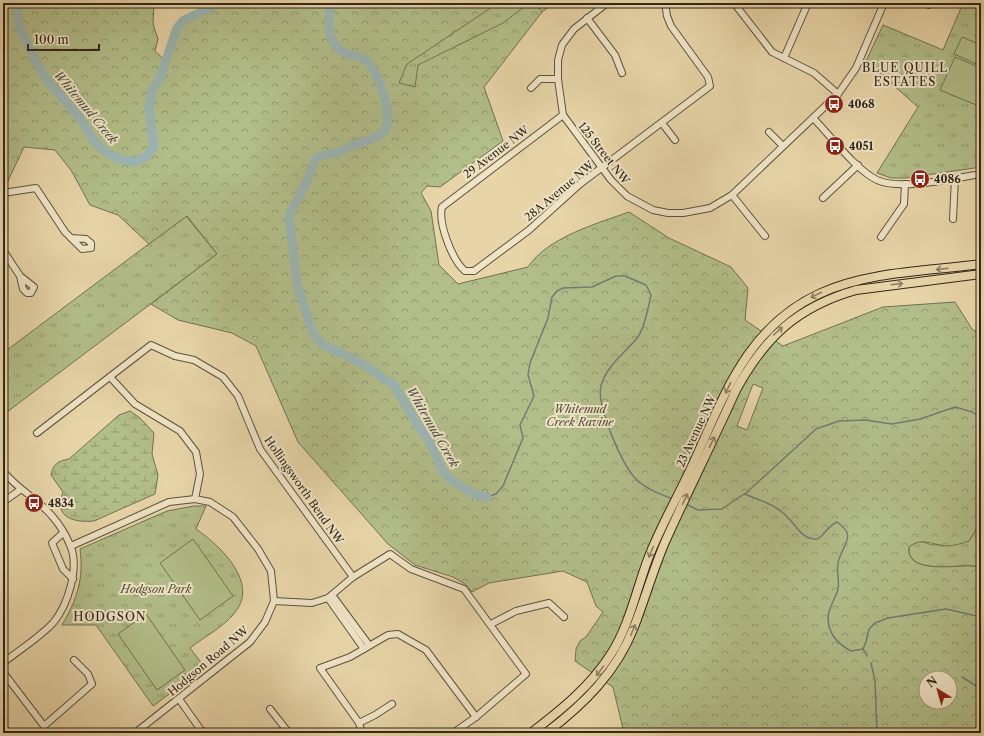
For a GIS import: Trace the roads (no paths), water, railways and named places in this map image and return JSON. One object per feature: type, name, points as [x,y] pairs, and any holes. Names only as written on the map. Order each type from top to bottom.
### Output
[{"type":"main road","name":"23 Avenue NW","points":[[546,733],[586,700],[604,680],[620,658],[634,628],[657,563],[728,386],[739,366],[767,330],[794,308],[834,287],[867,279],[981,264]]},
{"type":"main road","name":"23 Avenue NW","points":[[531,733],[580,694],[597,675],[612,653],[626,623],[649,557],[667,517],[692,476],[748,369],[774,335],[798,315],[823,301],[856,290],[981,274]]},
{"type":"street","points":[[607,3],[587,18],[615,55],[622,73]]},
{"type":"street","name":"28A Avenue NW","points":[[467,272],[474,271],[530,229],[576,188],[705,90],[711,83],[671,26],[666,16],[665,3]]},
{"type":"street","points":[[784,58],[808,3]]},
{"type":"street","name":"125 Street NW","points":[[587,18],[570,32],[562,45],[558,60],[560,104],[563,115],[616,186],[627,196],[647,207],[668,213],[700,211],[718,205],[732,195],[838,94],[856,68],[884,3]]},
{"type":"street","points":[[736,4],[769,49],[814,73],[838,94]]},
{"type":"street","points":[[531,88],[540,79],[558,78]]},
{"type":"street","name":"29 Avenue NW","points":[[467,272],[462,269],[450,251],[441,214],[442,207],[563,115]]},
{"type":"street","points":[[813,118],[858,165],[878,180],[889,184],[905,184],[981,174]]},
{"type":"street","points":[[662,122],[675,140]]},
{"type":"street","points":[[769,132],[783,146]]},
{"type":"street","points":[[823,198],[858,165]]},
{"type":"street","points":[[953,219],[955,207],[955,178]]},
{"type":"street","points":[[881,237],[904,204],[905,184]]},
{"type":"street","points":[[3,193],[36,188],[71,238]]},
{"type":"street","points":[[732,195],[765,236]]},
{"type":"street","points":[[3,250],[20,276]]},
{"type":"street","name":"Hollingsworth Bend NW","points":[[37,433],[151,345],[175,356],[194,360],[223,377],[238,396],[260,449],[353,577]]},
{"type":"street","points":[[110,377],[135,404],[180,431],[196,452],[200,474],[195,499]]},
{"type":"street","points":[[3,471],[20,490],[53,517],[71,546],[73,579],[65,604],[53,623],[3,664]]},
{"type":"street","points":[[3,502],[20,490]]},
{"type":"street","name":"Hodgson Road NW","points":[[71,546],[169,502],[195,499],[210,502],[234,517],[266,560],[271,571],[274,585],[274,601],[266,622],[250,642],[136,733]]},
{"type":"street","points":[[63,533],[52,542],[63,569],[73,579]]},
{"type":"street","points":[[274,601],[312,603],[330,597],[353,577],[390,554],[410,569],[464,589],[526,674],[476,717],[453,733]]},
{"type":"street","points":[[330,597],[367,647]]},
{"type":"street","points":[[490,624],[516,611],[549,603],[564,617]]},
{"type":"street","points":[[362,733],[359,723],[320,668],[350,657],[388,634],[398,634],[426,650],[476,717]]},
{"type":"street","points":[[3,672],[44,726],[92,684],[88,674],[74,660]]},
{"type":"street","points":[[179,699],[204,733]]},
{"type":"street","points":[[359,723],[376,715],[392,704]]},
{"type":"street","points":[[270,710],[289,733]]},
{"type":"waterway","name":"Whitemud Creek","points":[[19,3],[17,16],[20,29],[45,78],[80,118],[94,141],[104,151],[119,159],[135,162],[147,156],[154,147],[149,108],[152,90],[160,78],[177,28],[184,20],[212,7],[213,3]]},
{"type":"waterway","name":"Whitemud Creek","points":[[335,3],[330,8],[330,35],[337,48],[346,53],[365,59],[368,62],[377,77],[385,98],[387,120],[385,128],[378,136],[338,152],[316,158],[305,185],[289,215],[297,284],[313,333],[323,345],[368,367],[387,381],[393,383],[420,429],[428,438],[442,470],[450,479],[473,494],[487,497]]},
{"type":"waterway","name":"Whitemud Creek","points":[[487,497],[496,494],[503,486],[523,438],[520,425],[534,396],[528,375],[530,363],[548,318],[552,297],[557,291],[563,288],[592,287],[616,276],[625,276],[646,285],[651,295],[640,334],[611,366],[603,379],[600,395],[602,407],[617,448],[630,472],[644,486],[673,499]]},
{"type":"waterway","points":[[745,494],[816,429],[839,421],[865,420],[892,424],[920,419],[955,407],[972,412],[981,418]]},
{"type":"waterway","name":"Whitemud Creek","points":[[686,504],[698,510],[722,509],[744,494],[775,507],[785,515],[804,536],[808,538],[817,539],[821,537],[830,526],[837,522],[843,527],[848,535],[837,566],[838,589],[830,609],[828,619],[830,630],[836,640],[851,651],[863,649],[869,629],[875,623],[888,618],[946,609],[981,617]]},
{"type":"waterway","points":[[863,649],[867,656]]},
{"type":"waterway","points":[[871,663],[875,681],[877,733]]},
{"type":"waterway","points":[[962,677],[981,689]]},
{"type":"place","name":"4068","points":[[834,104]]},
{"type":"place","name":"4051","points":[[835,146]]},
{"type":"place","name":"4086","points":[[920,179]]},
{"type":"place","name":"4834","points":[[34,503]]},
{"type":"district","name":"BLUE QUILL ESTATES","points":[[905,74]]},
{"type":"district","name":"HODGSON","points":[[110,616]]},
{"type":"park label","name":"Whitemud Creek Ravine","points":[[580,415]]},
{"type":"park label","name":"Hodgson Park","points":[[156,589]]}]
